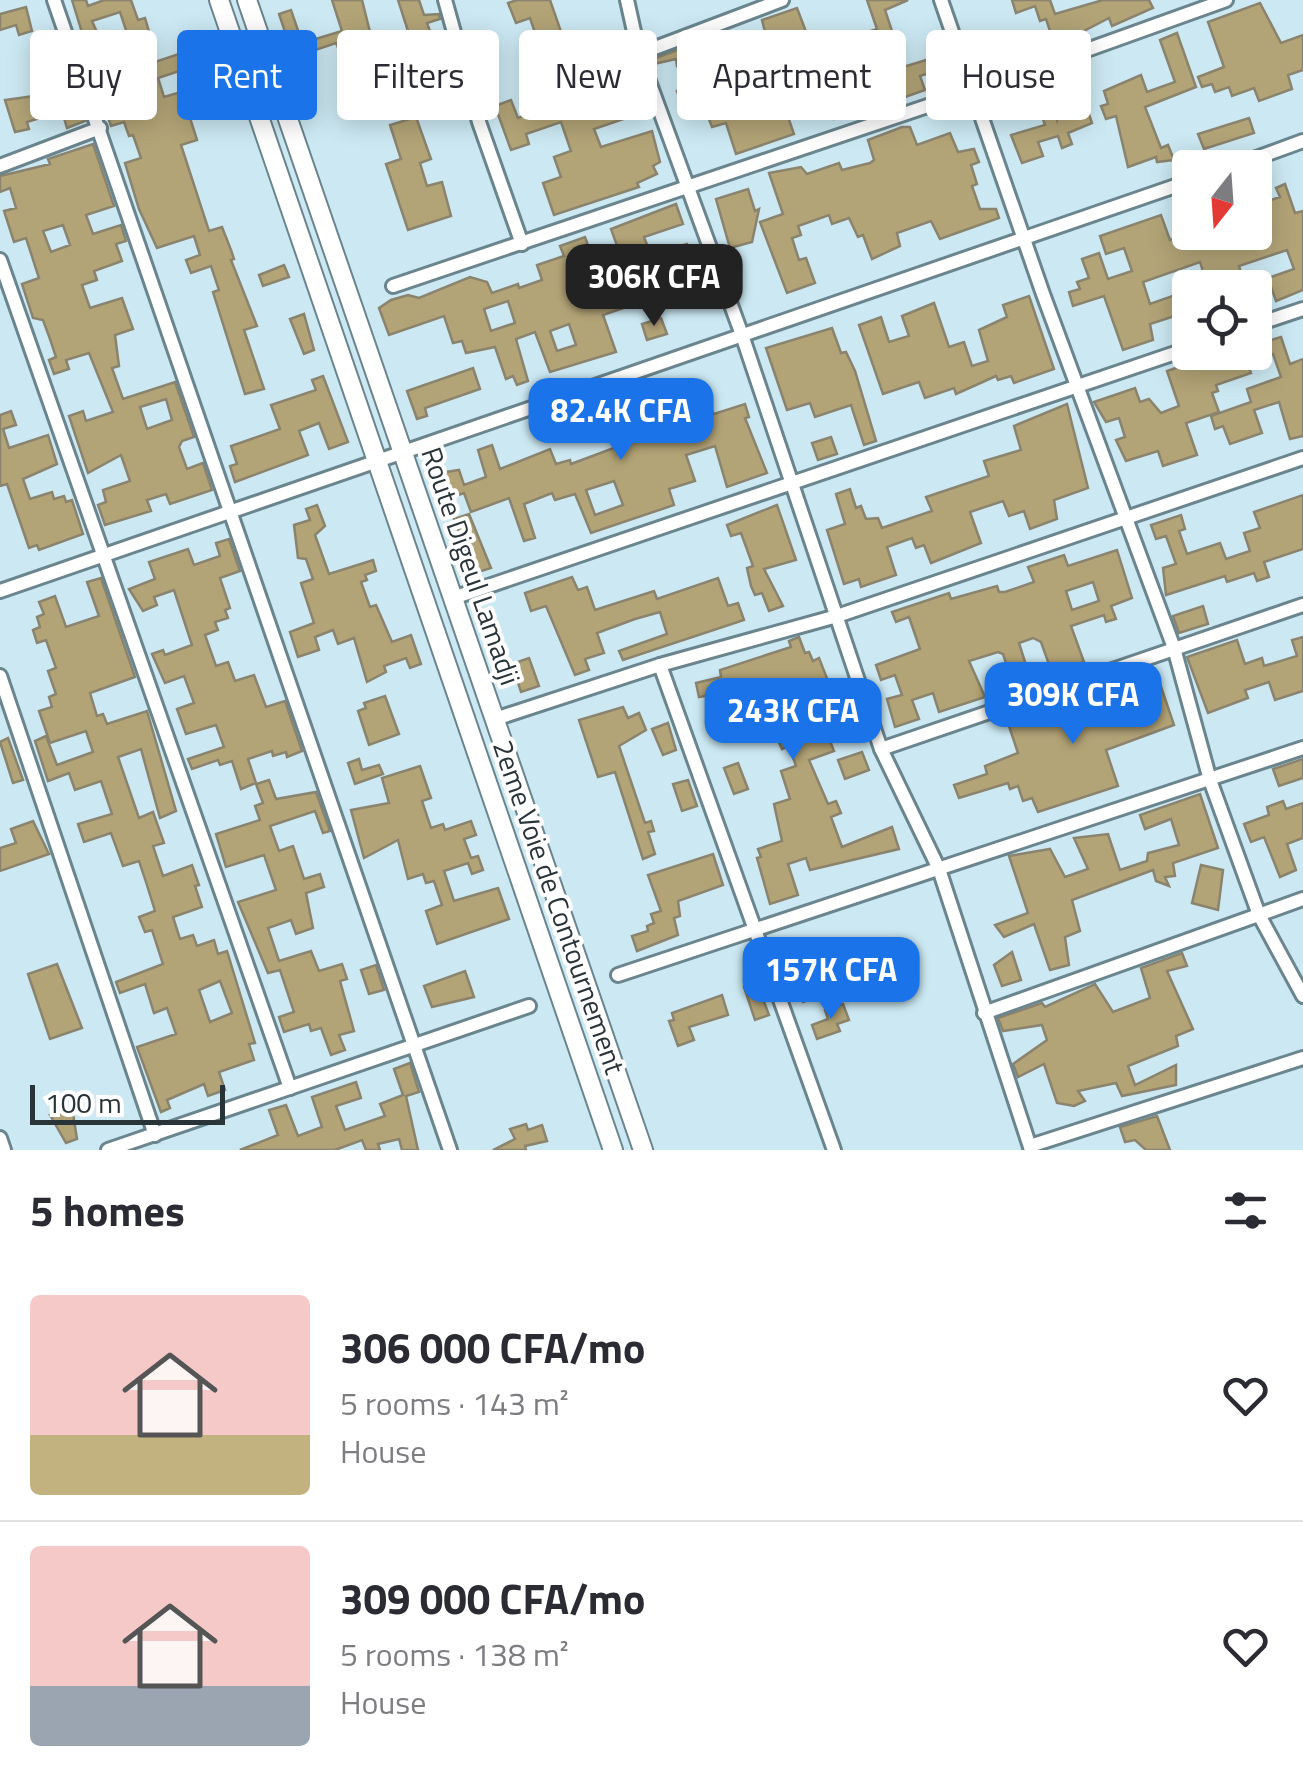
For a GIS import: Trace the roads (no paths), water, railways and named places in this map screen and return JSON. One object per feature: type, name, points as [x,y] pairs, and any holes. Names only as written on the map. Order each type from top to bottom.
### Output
[{"type":"main road","name":"2eme Voie de Contournement","points":[[219,0],[613,1150]]},
{"type":"main road","name":"Route Digeul Lamadji","points":[[247,0],[643,1150]]},
{"type":"street","points":[[54,0],[450,1150]]},
{"type":"street","points":[[445,0],[479,122],[522,244]]},
{"type":"street","points":[[627,0],[634,30]]},
{"type":"street","points":[[657,48],[782,0]]},
{"type":"street","points":[[941,0],[952,30]]},
{"type":"street","points":[[1091,48],[1226,0]]},
{"type":"street","points":[[657,99],[742,334],[881,750],[940,869],[1031,1148],[1303,1058]]},
{"type":"street","points":[[393,286],[926,107]]},
{"type":"street","points":[[985,120],[1077,387],[1174,648],[1210,780],[1259,915],[1303,996]]},
{"type":"street","points":[[0,166],[100,128]]},
{"type":"street","points":[[1272,152],[1303,141]]},
{"type":"street","points":[[0,591],[1172,187]]},
{"type":"street","points":[[0,260],[290,1088]]},
{"type":"street","points":[[1272,320],[1303,309]]},
{"type":"street","points":[[453,598],[1172,354]]},
{"type":"street","points":[[494,719],[660,664],[836,616],[1303,458]]},
{"type":"street","points":[[881,750],[1303,605]]},
{"type":"street","points":[[660,664],[834,1150]]},
{"type":"street","points":[[0,676],[156,1135]]},
{"type":"street","points":[[618,975],[1303,748]]},
{"type":"street","points":[[984,1012],[1303,898]]},
{"type":"street","points":[[108,1150],[529,1006]]},
{"type":"street","points":[[0,1138],[4,1150]]}]
